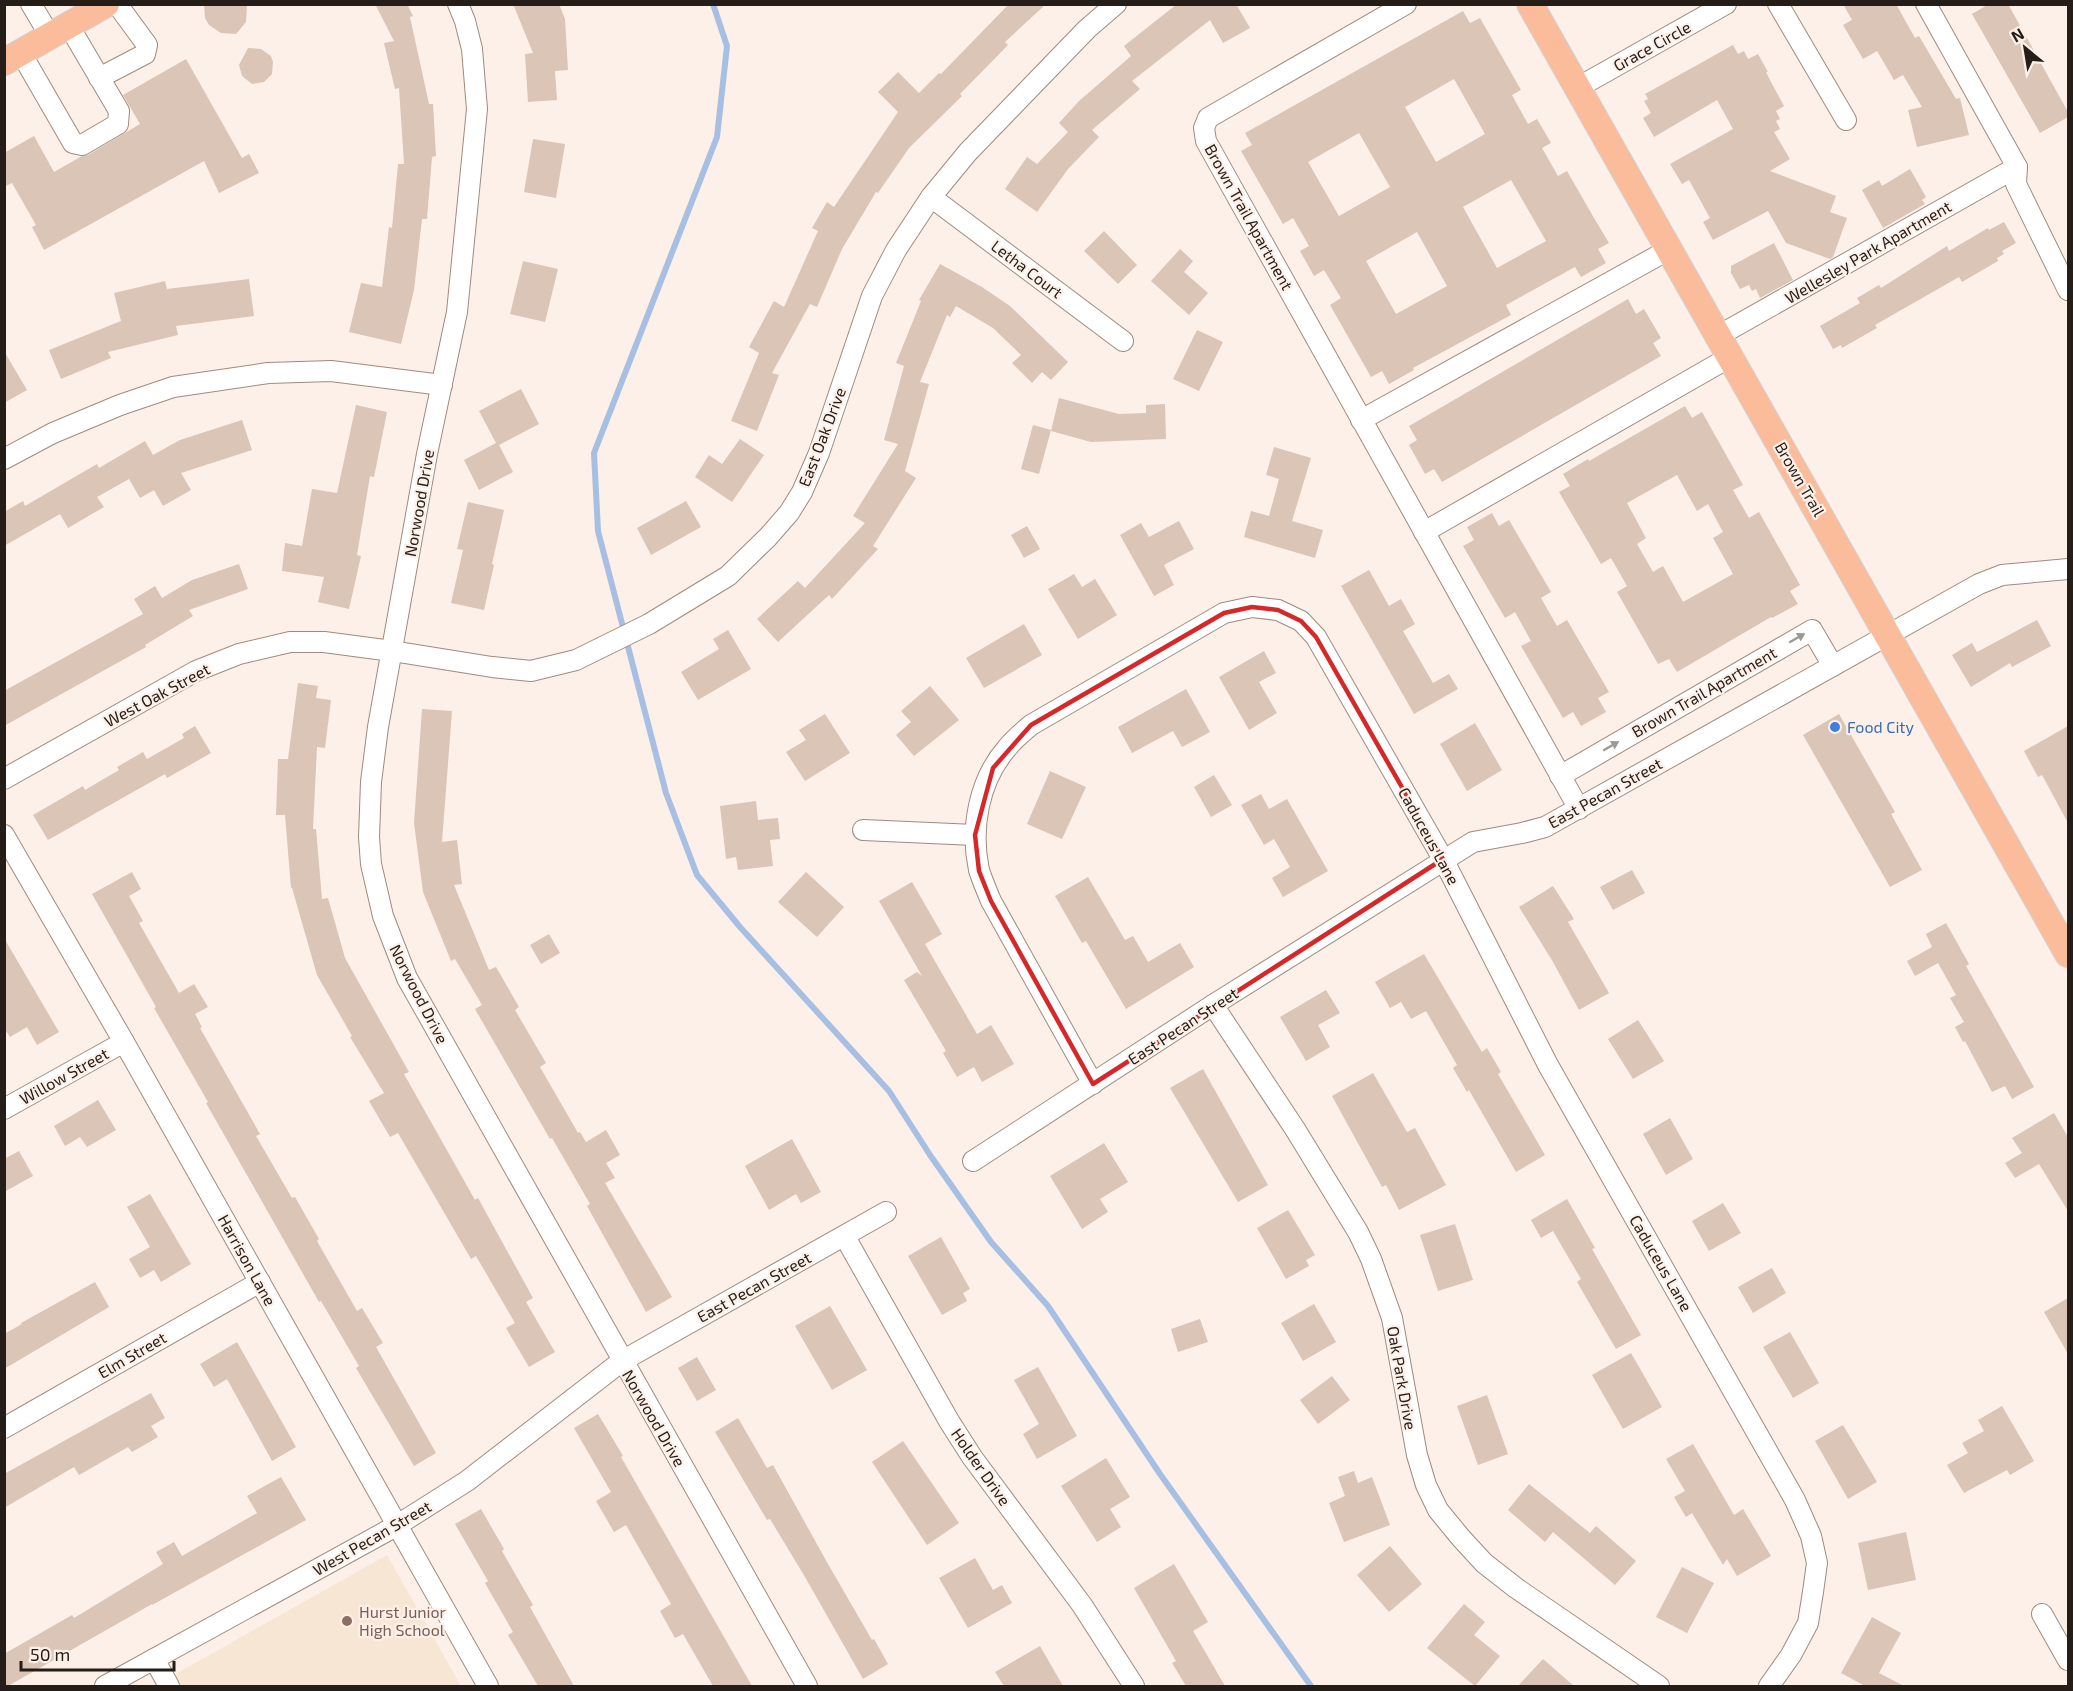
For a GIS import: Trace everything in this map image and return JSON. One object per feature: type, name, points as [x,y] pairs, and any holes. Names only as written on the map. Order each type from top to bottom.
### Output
[{"type":"main road","points":[[13,58],[106,4]]},
{"type":"main road","name":"Brown Trail","points":[[1530,4],[1889,634],[2068,954]]},
{"type":"street","points":[[13,58],[73,143],[82,145],[118,124],[119,111],[99,78],[59,31],[31,4]]},
{"type":"street","points":[[99,78],[145,54],[147,45],[117,4]]},
{"type":"street","name":"Norwood Drive","points":[[458,4],[472,49],[477,109],[457,312],[374,752],[369,808],[371,864],[383,916],[412,987],[807,1686]]},
{"type":"street","name":"East Oak Drive","points":[[392,651],[492,668],[531,671],[576,660],[649,624],[728,576],[768,537],[789,513],[802,492],[819,453],[872,296],[896,250],[931,197],[969,152],[1087,29],[1116,4]]},
{"type":"street","name":"Brown Trail Apartment","points":[[1406,4],[1208,118],[1204,128],[1206,141],[1579,810]]},
{"type":"street","name":"Grace Circle","points":[[1577,88],[1726,4]]},
{"type":"street","points":[[1778,4],[1846,120]]},
{"type":"street","points":[[1926,4],[2017,167],[2016,184],[2038,233],[2068,290]]},
{"type":"street","name":"Wellesley Park Apartment","points":[[1724,347],[2017,167]]},
{"type":"street","name":"Letha Court","points":[[931,197],[1122,341]]},
{"type":"street","points":[[1361,420],[1670,249]]},
{"type":"street","points":[[1424,532],[1724,347]]},
{"type":"street","points":[[4,459],[53,433],[110,409],[173,387],[268,373],[332,371],[442,385]]},
{"type":"street","name":"East Pecan Street","points":[[973,1161],[1214,1005],[1473,842],[1545,827],[1579,810],[1979,584],[2002,575],[2068,569]]},
{"type":"street","name":"Caduceus Lane","points":[[1093,1084],[991,901],[979,871],[975,835],[984,789],[993,768],[1008,747],[1031,725],[1224,613],[1251,607],[1278,610],[1301,621],[1316,637],[1443,859],[1548,1065],[1795,1500],[1811,1536],[1817,1563],[1808,1623],[1791,1655],[1769,1686]]},
{"type":"street","name":"Brown Trail Apartment","points":[[1560,776],[1812,630],[1833,666]]},
{"type":"street","name":"West Oak Street","points":[[4,779],[196,671],[239,654],[290,642],[324,642],[392,651]]},
{"type":"street","points":[[863,830],[975,835]]},
{"type":"street","name":"Harrison Lane","points":[[4,835],[124,1042],[488,1686]]},
{"type":"street","name":"Oak Park Drive","points":[[1214,1005],[1295,1129],[1358,1232],[1371,1259],[1392,1318],[1417,1455],[1426,1485],[1438,1510],[1484,1563],[1516,1588],[1659,1686]]},
{"type":"street","name":"Willow Street","points":[[4,1109],[124,1042]]},
{"type":"street","name":"East Pecan Street","points":[[622,1361],[886,1212]]},
{"type":"street","name":"Holder Drive","points":[[844,1237],[960,1439],[1082,1605],[1134,1686]]},
{"type":"street","name":"Elm Street","points":[[4,1428],[260,1282]]},
{"type":"street","name":"West Pecan Street","points":[[105,1686],[396,1526],[467,1481],[622,1361]]},
{"type":"street","points":[[2042,1614],[2068,1660]]},
{"type":"street","points":[[154,1659],[169,1686]]},
{"type":"highlighted area","points":[[1252,607],[1278,610],[1301,621],[1316,637],[1443,859],[1093,1084],[991,901],[979,871],[975,835],[993,768],[1031,725],[1224,613]]},
{"type":"shaded area","name":"Hurst Junior High School","points":[[387,1555],[461,1686],[154,1686]]},
{"type":"building","points":[[204,4],[247,4],[246,22],[236,34],[221,33],[209,25],[205,18]]},
{"type":"building","points":[[375,4],[407,4],[413,16],[410,17],[429,104],[433,104],[436,156],[432,157],[427,219],[422,219],[414,290],[401,344],[349,332],[361,283],[382,287],[389,227],[392,228],[398,164],[404,164],[399,88],[395,89],[384,43],[394,41]]},
{"type":"building","points":[[513,4],[559,4],[565,19],[568,70],[555,71],[557,100],[528,102],[525,54],[533,53]]},
{"type":"building","points":[[1009,4],[1046,4],[1005,42],[1008,45],[960,94],[962,96],[909,148],[878,193],[876,192],[842,249],[817,307],[810,304],[772,373],[779,375],[757,431],[731,421],[759,353],[749,347],[774,301],[784,307],[818,231],[812,228],[827,202],[834,207],[898,112],[878,92],[898,72],[919,93],[939,73],[941,74]]},
{"type":"building","points":[[1177,4],[1236,4],[1250,28],[1223,43],[1210,20],[1132,81],[1140,89],[1092,130],[1099,137],[1068,169],[1037,212],[1005,189],[1027,157],[1037,164],[1068,132],[1059,123],[1079,101],[1131,56],[1124,46]]},
{"type":"building","points":[[1843,4],[1896,4],[1915,38],[1919,36],[1956,99],[1960,98],[1969,135],[1917,147],[1908,110],[1922,107],[1903,75],[1894,80],[1877,51],[1863,59],[1843,25],[1852,20]]},
{"type":"building","points":[[1989,4],[2008,4],[2068,112],[2068,117],[2040,133],[1972,14]]},
{"type":"building","points":[[1463,11],[1470,23],[1480,18],[1521,90],[1512,95],[1528,124],[1537,119],[1551,143],[1542,148],[1558,176],[1567,171],[1609,243],[1598,249],[1606,263],[1581,277],[1575,267],[1506,305],[1511,315],[1413,368],[1414,370],[1389,384],[1382,371],[1371,377],[1330,305],[1341,298],[1324,270],[1314,276],[1300,251],[1309,246],[1293,218],[1283,224],[1241,151],[1252,145],[1245,133]],"holes":[[[1454,79],[1485,134],[1436,162],[1405,107]],[[1359,133],[1390,187],[1339,216],[1308,162]],[[1511,180],[1546,241],[1497,268],[1463,207]],[[1417,232],[1447,286],[1396,314],[1366,261]]]},
{"type":"building","points":[[1733,45],[1738,54],[1744,51],[1748,59],[1758,54],[1784,106],[1776,111],[1780,119],[1776,121],[1780,129],[1774,132],[1790,159],[1770,171],[1836,196],[1830,212],[1847,218],[1833,257],[1830,259],[1786,243],[1768,211],[1713,240],[1703,222],[1710,218],[1689,180],[1682,184],[1670,164],[1733,129],[1717,100],[1654,137],[1643,118],[1651,113],[1644,101],[1648,99],[1645,94]]},
{"type":"building","points":[[248,48],[261,49],[271,56],[272,74],[264,82],[252,84],[242,76],[239,65]]},
{"type":"building","points":[[186,59],[242,158],[249,154],[259,173],[219,193],[204,161],[44,250],[32,227],[36,225],[12,183],[4,187],[4,153],[34,136],[54,172],[88,155],[140,124],[123,95]]},
{"type":"building","points":[[533,139],[565,144],[556,198],[524,192]]},
{"type":"building","points":[[1910,169],[1926,197],[1922,200],[1925,204],[1883,228],[1862,190],[1879,180],[1882,186]]},
{"type":"building","points":[[2004,222],[2016,243],[2002,251],[2004,254],[1997,258],[1998,261],[1962,282],[1959,277],[1875,325],[1877,328],[1842,348],[1841,345],[1833,349],[1820,326],[1860,303],[1857,298],[1879,285],[1881,288],[1947,246],[1949,251],[1988,228],[1989,230]]},
{"type":"building","points":[[1104,231],[1137,265],[1118,284],[1084,251]]},
{"type":"building","points":[[1774,243],[1793,280],[1760,298],[1756,289],[1752,291],[1749,285],[1740,289],[1731,273],[1731,266]]},
{"type":"building","points":[[1180,249],[1193,261],[1184,272],[1208,293],[1189,315],[1151,281]]},
{"type":"building","points":[[523,261],[558,269],[545,322],[510,314]]},
{"type":"building","points":[[940,264],[982,287],[1010,306],[1068,362],[1051,380],[1042,372],[1032,383],[1012,363],[1021,355],[993,328],[956,306],[950,317],[947,315],[920,382],[929,384],[905,471],[916,478],[873,546],[878,549],[832,599],[829,595],[778,642],[757,619],[798,581],[805,588],[865,523],[853,516],[898,444],[884,440],[904,366],[896,363],[921,301],[919,300]]},
{"type":"building","points":[[249,279],[254,316],[176,326],[178,335],[108,352],[111,358],[61,379],[49,350],[121,321],[114,293],[165,281],[167,289]]},
{"type":"building","points":[[1628,299],[1636,314],[1644,309],[1661,338],[1653,343],[1661,356],[1442,482],[1434,469],[1425,474],[1409,445],[1417,440],[1409,426]]},
{"type":"building","points":[[1197,330],[1223,342],[1199,391],[1173,379]]},
{"type":"building","points":[[4,351],[27,390],[4,403]]},
{"type":"building","points":[[521,389],[539,424],[499,445],[513,472],[479,490],[464,460],[496,443],[479,411]]},
{"type":"building","points":[[1059,398],[1119,414],[1146,413],[1146,405],[1165,404],[1166,439],[1091,442],[1051,431]]},
{"type":"building","points":[[356,405],[387,412],[374,477],[370,476],[357,555],[361,556],[349,609],[318,602],[324,577],[282,571],[285,543],[302,546],[312,489],[337,493]]},
{"type":"building","points":[[1685,406],[1692,418],[1702,412],[1743,485],[1733,490],[1749,518],[1759,512],[1800,585],[1790,591],[1798,604],[1771,617],[1677,672],[1669,659],[1658,664],[1617,592],[1627,586],[1611,558],[1601,564],[1559,492],[1570,486],[1563,474],[1588,459],[1589,461]],"holes":[[[1677,475],[1697,511],[1708,504],[1723,532],[1713,538],[1733,574],[1683,602],[1663,566],[1653,572],[1637,544],[1646,538],[1627,503]]]},
{"type":"building","points":[[242,420],[252,450],[181,473],[191,490],[163,506],[154,490],[140,498],[129,479],[97,497],[104,507],[68,528],[60,514],[4,546],[4,512],[23,501],[25,506],[97,464],[99,468],[145,441],[153,455],[180,440]]},
{"type":"building","points":[[1033,425],[1051,430],[1039,474],[1021,469]]},
{"type":"building","points":[[740,439],[764,455],[732,502],[695,477],[709,455],[722,464]]},
{"type":"building","points":[[1274,447],[1311,458],[1292,521],[1323,530],[1315,558],[1244,537],[1251,511],[1269,516],[1279,479],[1266,475]]},
{"type":"building","points":[[686,501],[701,527],[651,555],[637,528]]},
{"type":"building","points":[[468,502],[504,510],[484,610],[451,603],[463,550],[457,549]]},
{"type":"building","points":[[1492,513],[1499,526],[1509,520],[1551,592],[1541,598],[1557,626],[1567,620],[1609,692],[1598,698],[1606,712],[1581,726],[1573,712],[1563,718],[1521,646],[1531,641],[1515,612],[1505,618],[1463,546],[1474,540],[1467,527]]},
{"type":"building","points":[[1179,521],[1194,549],[1164,565],[1174,585],[1154,596],[1120,535],[1141,523],[1149,537]]},
{"type":"building","points":[[1027,526],[1040,549],[1024,558],[1011,535]]},
{"type":"building","points":[[239,564],[248,589],[189,610],[193,616],[145,645],[146,647],[4,726],[4,691],[143,614],[134,599],[155,586],[162,598],[192,580]]},
{"type":"building","points":[[1369,570],[1389,606],[1401,599],[1415,624],[1403,631],[1433,683],[1449,674],[1458,689],[1414,714],[1341,586]]},
{"type":"building","points":[[1074,574],[1082,587],[1095,579],[1117,615],[1078,639],[1048,589]]},
{"type":"building","points":[[2037,620],[2051,646],[2012,667],[2010,663],[1971,687],[1952,655],[1972,643],[1977,652]]},
{"type":"building","points":[[1024,624],[1042,655],[984,688],[966,658]]},
{"type":"building","points":[[728,630],[751,669],[698,700],[681,672],[719,649],[713,639]]},
{"type":"building","points":[[1264,651],[1276,673],[1259,682],[1277,713],[1249,730],[1219,677]]},
{"type":"building","points":[[298,683],[318,686],[316,698],[331,700],[325,748],[317,747],[313,829],[316,829],[322,899],[328,898],[345,958],[409,1072],[404,1074],[475,1200],[478,1198],[533,1298],[526,1302],[555,1352],[529,1367],[506,1328],[515,1323],[476,1256],[471,1259],[398,1133],[390,1137],[369,1101],[384,1093],[350,1037],[352,1036],[317,975],[291,888],[285,815],[276,815],[278,759],[288,759]]},
{"type":"building","points":[[930,686],[959,720],[914,756],[896,735],[911,722],[901,711]]},
{"type":"building","points":[[1186,689],[1210,732],[1182,747],[1173,731],[1132,753],[1118,727]]},
{"type":"building","points":[[422,709],[452,711],[442,842],[457,840],[462,884],[454,885],[489,970],[496,967],[519,1007],[515,1010],[546,1063],[540,1067],[578,1133],[580,1132],[586,1142],[606,1130],[620,1155],[606,1163],[615,1178],[605,1183],[672,1297],[646,1312],[587,1206],[590,1204],[475,1009],[482,1005],[455,959],[451,961],[423,892],[414,823]]},
{"type":"building","points":[[825,714],[850,753],[805,781],[786,752],[806,740],[799,730]]},
{"type":"building","points":[[1839,714],[1895,812],[1891,814],[1922,870],[1890,887],[1803,735]]},
{"type":"building","points":[[1475,723],[1502,770],[1467,791],[1440,744]]},
{"type":"building","points":[[195,726],[211,753],[167,778],[165,774],[48,840],[33,815],[83,786],[85,790],[119,770],[117,767],[143,752],[147,759],[184,738],[182,734]]},
{"type":"building","points":[[2068,726],[2068,823],[2042,775],[2038,777],[2024,751]]},
{"type":"building","points":[[1050,771],[1086,787],[1062,839],[1027,824]]},
{"type":"building","points":[[1214,775],[1232,805],[1211,817],[1194,787]]},
{"type":"building","points":[[1261,794],[1269,809],[1287,799],[1328,871],[1283,897],[1272,878],[1290,867],[1274,839],[1264,845],[1241,805]]},
{"type":"building","points":[[756,801],[758,820],[778,818],[780,839],[770,840],[773,866],[738,870],[736,857],[726,859],[720,806]]},
{"type":"building","points":[[1632,870],[1645,893],[1613,910],[1600,887]]},
{"type":"building","points":[[132,872],[141,889],[129,896],[143,921],[139,923],[179,993],[194,984],[208,1007],[195,1014],[202,1027],[200,1028],[260,1134],[256,1136],[292,1198],[295,1197],[357,1311],[362,1308],[383,1343],[376,1347],[436,1453],[414,1466],[356,1368],[359,1366],[321,1301],[319,1302],[206,1103],[208,1102],[92,894]]},
{"type":"building","points":[[806,872],[844,907],[817,937],[778,902]]},
{"type":"building","points":[[1088,877],[1125,940],[1133,936],[1148,962],[1180,943],[1194,967],[1126,1009],[1086,941],[1082,943],[1055,896]]},
{"type":"building","points":[[912,882],[942,934],[925,944],[977,1034],[991,1025],[1014,1064],[982,1082],[974,1067],[957,1077],[943,1053],[946,1051],[904,980],[917,972],[922,976],[879,901]]},
{"type":"building","points":[[1553,886],[1574,919],[1568,922],[1609,993],[1579,1010],[1519,907]]},
{"type":"building","points":[[1946,923],[1969,964],[1966,966],[2034,1087],[2012,1099],[2005,1086],[1992,1092],[1965,1041],[1963,1042],[1955,1027],[1964,1022],[1950,998],[1956,995],[1938,963],[1915,976],[1907,961],[1932,947],[1926,934]]},
{"type":"building","points":[[549,934],[560,953],[541,964],[530,945]]},
{"type":"building","points":[[4,938],[59,1032],[37,1045],[27,1027],[10,1037],[4,1028]]},
{"type":"building","points":[[1424,954],[1482,1052],[1487,1048],[1501,1072],[1498,1074],[1545,1155],[1516,1172],[1469,1090],[1467,1092],[1453,1068],[1457,1065],[1426,1011],[1411,1019],[1401,1002],[1390,1008],[1375,982]]},
{"type":"building","points":[[1326,990],[1340,1013],[1318,1025],[1330,1047],[1306,1061],[1280,1017]]},
{"type":"building","points":[[1638,1020],[1664,1061],[1633,1079],[1608,1039]]},
{"type":"building","points":[[1203,1069],[1268,1185],[1238,1202],[1170,1088]]},
{"type":"building","points":[[1373,1073],[1407,1132],[1415,1128],[1446,1185],[1399,1210],[1386,1185],[1382,1187],[1332,1096]]},
{"type":"building","points":[[98,1100],[116,1130],[87,1147],[80,1137],[65,1146],[54,1126]]},
{"type":"building","points":[[2054,1113],[2068,1137],[2068,1211],[2039,1164],[2015,1178],[2005,1163],[2022,1153],[2012,1138]]},
{"type":"building","points":[[1670,1118],[1693,1159],[1666,1175],[1643,1134]]},
{"type":"building","points":[[792,1139],[821,1192],[801,1203],[796,1194],[769,1210],[745,1166]]},
{"type":"building","points":[[1104,1143],[1128,1182],[1100,1199],[1108,1212],[1082,1229],[1050,1176]]},
{"type":"building","points":[[19,1151],[33,1176],[4,1192],[4,1159]]},
{"type":"building","points":[[150,1194],[191,1264],[161,1282],[154,1270],[140,1278],[129,1259],[150,1247],[127,1207]]},
{"type":"building","points":[[1567,1199],[1595,1248],[1592,1249],[1641,1335],[1616,1349],[1577,1282],[1581,1279],[1553,1231],[1541,1238],[1531,1220]]},
{"type":"building","points":[[1723,1203],[1741,1233],[1709,1251],[1692,1221]]},
{"type":"building","points":[[1288,1210],[1315,1255],[1306,1260],[1309,1266],[1286,1279],[1257,1228]]},
{"type":"building","points":[[1455,1224],[1473,1280],[1438,1291],[1420,1235]]},
{"type":"building","points":[[941,1237],[970,1289],[963,1293],[967,1301],[942,1315],[908,1256]]},
{"type":"building","points":[[1772,1268],[1786,1293],[1753,1313],[1738,1287]]},
{"type":"building","points":[[95,1282],[109,1307],[4,1369],[4,1334]]},
{"type":"building","points":[[2068,1298],[2068,1354],[2044,1312]]},
{"type":"building","points":[[1314,1304],[1336,1342],[1303,1361],[1281,1323]]},
{"type":"building","points":[[830,1306],[867,1370],[832,1390],[795,1326]]},
{"type":"building","points":[[1200,1319],[1208,1342],[1178,1352],[1171,1329]]},
{"type":"building","points":[[1790,1332],[1819,1383],[1793,1398],[1763,1347]]},
{"type":"building","points":[[237,1342],[296,1447],[272,1461],[227,1379],[214,1387],[200,1364]]},
{"type":"building","points":[[1631,1353],[1662,1407],[1623,1429],[1592,1375]]},
{"type":"building","points":[[697,1357],[716,1390],[697,1401],[678,1368]]},
{"type":"building","points":[[1038,1367],[1077,1436],[1037,1459],[1023,1434],[1039,1424],[1014,1380]]},
{"type":"building","points":[[1332,1376],[1350,1400],[1318,1424],[1300,1400]]},
{"type":"building","points":[[151,1393],[165,1418],[151,1426],[158,1437],[132,1452],[128,1447],[79,1475],[74,1467],[4,1508],[4,1474]]},
{"type":"building","points":[[1487,1395],[1508,1454],[1478,1465],[1457,1406]]},
{"type":"building","points":[[2002,1406],[2034,1461],[2010,1475],[2007,1470],[1964,1493],[1947,1465],[1968,1453],[1962,1443],[1984,1431],[1978,1420]]},
{"type":"building","points":[[598,1414],[752,1686],[713,1686],[683,1634],[675,1638],[660,1611],[671,1604],[626,1525],[614,1532],[596,1501],[611,1492],[574,1428]]},
{"type":"building","points":[[738,1418],[767,1468],[773,1465],[828,1564],[888,1664],[863,1679],[805,1577],[770,1519],[767,1520],[715,1432]]},
{"type":"building","points":[[1843,1425],[1877,1482],[1848,1499],[1815,1441]]},
{"type":"building","points":[[903,1441],[959,1523],[927,1545],[872,1462]]},
{"type":"building","points":[[1693,1444],[1734,1515],[1743,1509],[1771,1556],[1737,1576],[1727,1559],[1723,1565],[1692,1513],[1686,1517],[1674,1497],[1685,1491],[1666,1459]]},
{"type":"building","points":[[1106,1458],[1130,1497],[1110,1509],[1121,1527],[1097,1542],[1061,1486]]},
{"type":"building","points":[[1354,1471],[1358,1483],[1372,1477],[1390,1525],[1344,1542],[1329,1503],[1345,1496],[1338,1477]]},
{"type":"building","points":[[281,1477],[306,1520],[8,1686],[4,1686],[4,1654],[72,1615],[74,1618],[163,1564],[156,1552],[174,1542],[182,1556],[257,1513],[247,1496]]},
{"type":"building","points":[[1529,1484],[1590,1533],[1596,1526],[1636,1561],[1615,1585],[1553,1532],[1545,1542],[1508,1510]]},
{"type":"building","points":[[481,1509],[533,1605],[530,1607],[574,1686],[538,1686],[508,1635],[513,1632],[485,1583],[488,1581],[455,1524]]},
{"type":"building","points":[[1906,1532],[1916,1580],[1868,1590],[1858,1543]]},
{"type":"building","points":[[1390,1546],[1422,1584],[1389,1612],[1357,1575]]},
{"type":"building","points":[[975,1558],[993,1590],[1002,1585],[1012,1603],[968,1628],[939,1578]]},
{"type":"building","points":[[1174,1564],[1208,1622],[1193,1631],[1225,1686],[1186,1686],[1172,1663],[1176,1661],[1134,1588]]},
{"type":"building","points":[[1682,1567],[1714,1583],[1687,1633],[1656,1617]]},
{"type":"building","points":[[1464,1604],[1485,1622],[1474,1635],[1500,1656],[1475,1686],[1427,1648]]},
{"type":"building","points":[[1872,1617],[1901,1633],[1879,1673],[1904,1686],[1865,1686],[1841,1673]]},
{"type":"building","points":[[1040,1646],[1063,1686],[1004,1686],[995,1672]]},
{"type":"building","points":[[1543,1659],[1574,1686],[1518,1686]]},
{"type":"waterway","points":[[713,4],[727,46],[717,137],[594,453],[598,531],[666,793],[697,875],[740,927],[889,1091],[930,1155],[991,1242],[1048,1306],[1160,1474],[1311,1686]]},
{"type":"place","name":"Food City","points":[[1835,727]]},
{"type":"place","name":"Hurst Junior High School","points":[[347,1621]]}]
